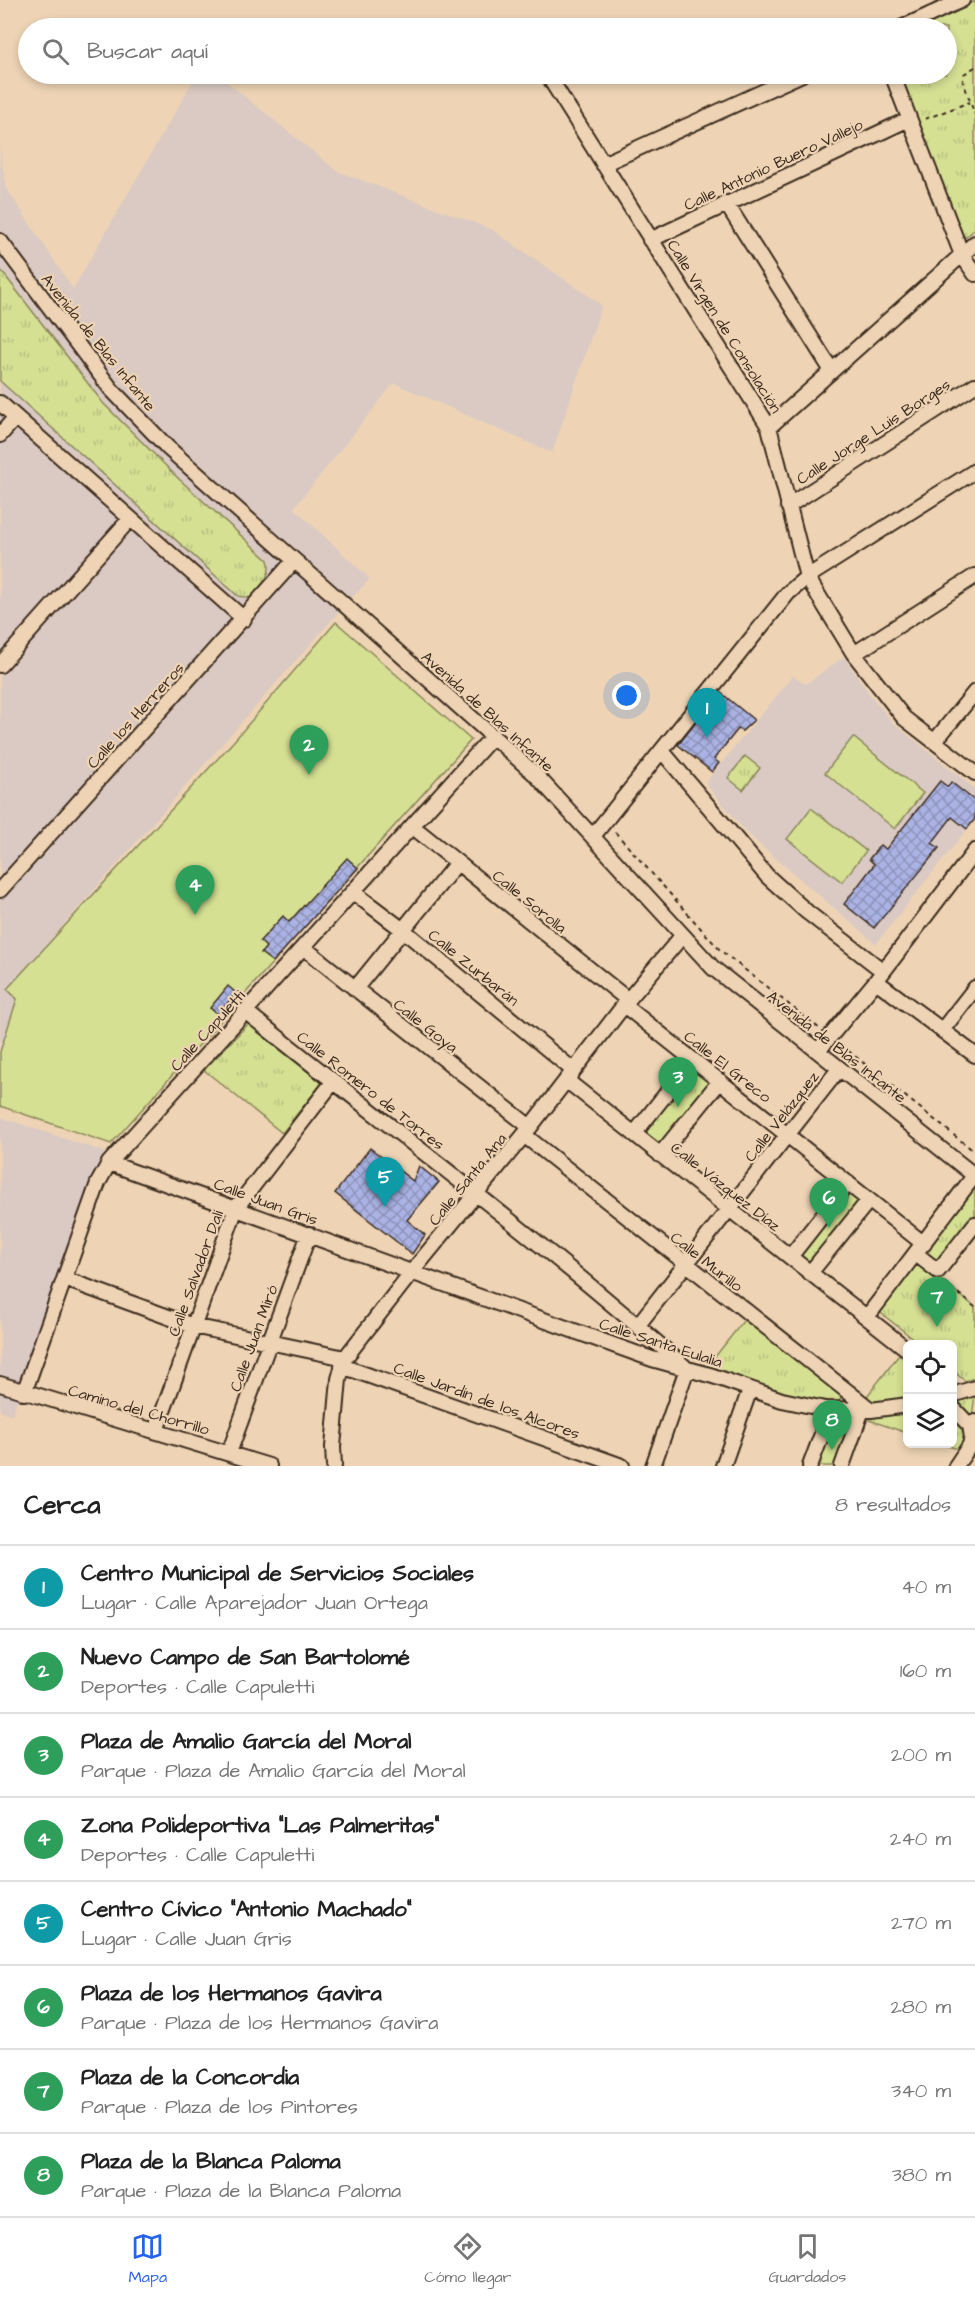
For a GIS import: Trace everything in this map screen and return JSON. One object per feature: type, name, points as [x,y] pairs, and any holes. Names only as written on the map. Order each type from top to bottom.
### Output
[{"type":"street","points":[[923,18],[962,0]]},
{"type":"street","name":"Calle Virgen de Consolación","points":[[553,84],[769,427],[807,577],[854,654],[904,718],[975,773]]},
{"type":"street","points":[[603,164],[780,84]]},
{"type":"street","points":[[896,84],[962,255],[975,274]]},
{"type":"street","name":"Calle Antonio Buero Vallejo","points":[[651,240],[726,203],[911,121]]},
{"type":"street","points":[[726,203],[832,371]]},
{"type":"street","points":[[769,427],[975,243]]},
{"type":"street","name":"Avenida de Blas Infante","points":[[1,244],[79,348],[138,419],[196,475],[542,781],[682,936],[731,983],[975,1176]]},
{"type":"street","name":"Calle Jorge Luis Borges","points":[[788,506],[975,385]]},
{"type":"street","points":[[0,403],[244,619]]},
{"type":"street","points":[[0,435],[16,417]]},
{"type":"street","points":[[593,836],[783,598],[807,577],[975,471]]},
{"type":"street","points":[[0,665],[130,519]]},
{"type":"street","name":"Calle los Herreros","points":[[0,890],[293,562]]},
{"type":"street","points":[[854,654],[975,576]]},
{"type":"street","points":[[935,741],[975,693]]},
{"type":"street","name":"Calle Capuletti","points":[[24,1393],[98,1183],[109,1162],[493,736]]},
{"type":"street","points":[[662,751],[767,876],[879,976],[975,1055]]},
{"type":"street","name":"Calle Sorolla","points":[[412,826],[626,1003]]},
{"type":"street","points":[[818,1051],[975,851]]},
{"type":"street","points":[[355,989],[457,863]]},
{"type":"street","name":"Calle Zurbarán","points":[[353,891],[403,930],[569,1075]]},
{"type":"street","name":"Calle Santa Ana","points":[[334,1466],[333,1447],[339,1379],[344,1362],[411,1273],[682,936]]},
{"type":"street","name":"Calle Goya","points":[[303,947],[527,1131]]},
{"type":"street","points":[[943,1029],[975,988]]},
{"type":"street","name":"Calle El Greco","points":[[626,1003],[693,1060],[869,1200],[920,1249],[938,1271],[975,1224]]},
{"type":"street","name":"Calle Romero de Torres","points":[[245,1011],[477,1193],[638,1325],[687,1369]]},
{"type":"street","points":[[634,1134],[693,1060]]},
{"type":"street","name":"Calle Velázquez","points":[[638,1325],[839,1069]]},
{"type":"street","name":"Calle Vázquez Díaz","points":[[569,1075],[634,1134],[903,1346]]},
{"type":"street","points":[[660,1155],[720,1081]]},
{"type":"street","name":"Calle Salvador Dalí","points":[[156,1431],[236,1208],[333,1082]]},
{"type":"street","name":"Calle Murillo","points":[[527,1131],[685,1265],[866,1410]]},
{"type":"street","name":"Calle Juan Gris","points":[[109,1162],[411,1273]]},
{"type":"street","points":[[867,1317],[975,1176]]},
{"type":"street","points":[[790,1257],[848,1183]]},
{"type":"street","points":[[810,1273],[869,1200]]},
{"type":"street","name":"Calle Juan Miró","points":[[229,1453],[309,1234]]},
{"type":"street","name":"Calle Santa Eulalia","points":[[411,1273],[652,1359],[782,1400],[825,1409],[866,1410],[903,1406]]},
{"type":"street","name":"Calle Jardín de los Alcores","points":[[65,1279],[193,1326],[269,1340],[344,1362],[622,1466]]},
{"type":"street","points":[[653,1466],[687,1369]]},
{"type":"street","name":"Camino del Chorrillo","points":[[0,1384],[269,1466]]},
{"type":"street","points":[[957,1391],[975,1388]]},
{"type":"street","points":[[723,1466],[750,1389]]},
{"type":"street","points":[[810,1466],[822,1434],[825,1409]]},
{"type":"street","points":[[842,1466],[866,1410]]},
{"type":"street","points":[[956,1466],[974,1430],[957,1413]]},
{"type":"path","points":[[975,67],[963,77],[975,115]]},
{"type":"path","points":[[911,121],[970,102]]},
{"type":"path","points":[[605,821],[720,950],[975,1152]]},
{"type":"shaded area","points":[[191,84],[229,84],[337,171],[491,229],[602,305],[552,453],[394,383],[294,508],[370,579],[7,989],[17,999],[0,1052],[0,146],[5,186],[73,289]]},
{"type":"shaded area","points":[[844,657],[892,722],[975,789],[975,819],[876,944],[746,832],[705,783],[793,676],[806,684]]},
{"type":"shaded area","points":[[0,1117],[105,1152],[12,1415],[0,1411]]},
{"type":"green space","points":[[975,1],[975,229],[966,237],[959,236],[902,84],[957,84],[957,18],[937,18]]},
{"type":"green space","points":[[0,269],[103,403],[180,480],[268,560],[267,576],[251,598],[238,596],[0,381]]},
{"type":"green space","points":[[336,622],[471,740],[111,1144],[0,1106],[0,1052],[17,999],[7,989],[233,742]]},
{"type":"green space","points":[[853,737],[923,793],[895,829],[825,773]]},
{"type":"green space","points":[[745,756],[760,768],[743,790],[728,778]]},
{"type":"green space","points":[[811,808],[866,851],[842,882],[787,839]]},
{"type":"green space","points":[[249,1023],[322,1083],[282,1133],[204,1070]]},
{"type":"green space","points":[[694,1066],[714,1082],[662,1147],[642,1131]]},
{"type":"green space","points":[[975,1183],[975,1219],[938,1268],[920,1254]]},
{"type":"green space","points":[[848,1187],[864,1200],[810,1269],[794,1256]]},
{"type":"green space","points":[[917,1260],[975,1307],[975,1378],[965,1381],[957,1374],[957,1340],[915,1340],[877,1310]]},
{"type":"green space","points":[[744,1320],[838,1391],[841,1395],[840,1401],[830,1402],[796,1396],[707,1367]]},
{"type":"green space","points":[[902,1351],[903,1398],[871,1402],[864,1400]]},
{"type":"green space","points":[[975,1394],[972,1418],[969,1418],[957,1404],[957,1398]]},
{"type":"green space","points":[[903,1410],[903,1432],[863,1418],[864,1415]]},
{"type":"green space","points":[[957,1418],[968,1434],[962,1450],[955,1448],[957,1448]]},
{"type":"green space","points":[[826,1427],[853,1427],[839,1466],[813,1466]]},
{"type":"building","points":[[720,692],[754,720],[742,731],[738,729],[714,759],[719,763],[712,772],[678,745]]},
{"type":"building","points":[[940,781],[948,787],[951,782],[975,801],[975,819],[967,829],[952,817],[932,843],[939,848],[874,928],[844,904],[873,866],[874,864],[869,859],[880,845],[886,849]]},
{"type":"building","points":[[347,858],[358,868],[273,962],[261,953],[266,947],[260,941],[283,916],[289,922]]},
{"type":"building","points":[[228,986],[236,993],[218,1014],[210,1008]]},
{"type":"building","points":[[370,1148],[413,1181],[419,1166],[439,1182],[407,1220],[425,1235],[412,1254],[335,1193]]},
{"type":"place","name":"Centro Municipal de Servicios Sociales","points":[[707,738]]},
{"type":"place","name":"Nuevo Campo de San Bartolomé","points":[[309,775]]},
{"type":"place","name":"Zona Polideportiva \"Las Palmeritas\"","points":[[195,915]]},
{"type":"place","name":"Plaza de Amalio García del Moral","points":[[678,1107]]},
{"type":"place","name":"Centro Cívico \"Antonio Machado\"","points":[[385,1207]]},
{"type":"place","name":"Plaza de los Hermanos Gavira","points":[[829,1228]]},
{"type":"place","name":"Plaza de la Concordia","points":[[937,1327]]},
{"type":"place","name":"Plaza de la Blanca Paloma","points":[[832,1450]]}]
